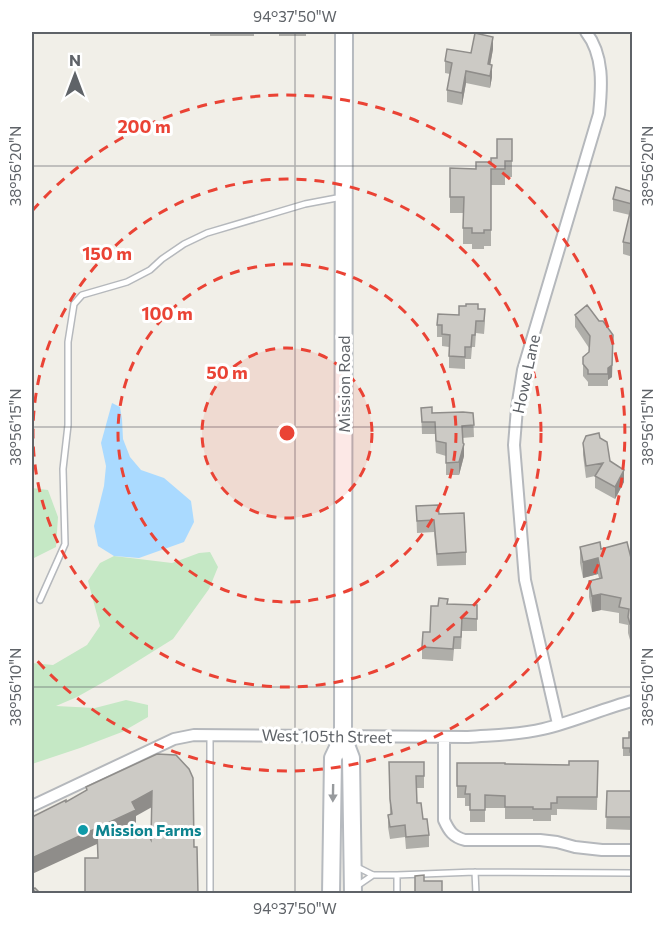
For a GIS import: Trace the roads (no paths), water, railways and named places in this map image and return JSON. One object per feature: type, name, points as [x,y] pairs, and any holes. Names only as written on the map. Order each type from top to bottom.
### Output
[{"type":"main road","name":"Mission Road","points":[[344,32],[343,736],[351,758],[353,891]]},
{"type":"main road","name":"Mission Road","points":[[332,894],[333,758],[343,736]]},
{"type":"street","name":"Howe Lane","points":[[558,724],[525,580],[514,445],[523,370],[598,114],[602,87],[600,63],[596,47],[586,32]]},
{"type":"street","name":"West 105th Street","points":[[32,806],[174,739],[194,735],[444,737],[506,735],[543,729],[633,701]]},
{"type":"street","points":[[444,737],[444,820],[448,830],[455,837],[465,840],[540,840],[602,850],[633,850]]},
{"type":"lane","points":[[40,600],[65,544],[63,469],[68,425],[68,342],[74,304],[82,295],[127,282],[150,270],[184,244],[207,233],[305,204],[344,196]]},
{"type":"lane","points":[[210,735],[210,894]]},
{"type":"lane","points":[[353,865],[373,875],[475,872],[633,873]]},
{"type":"lane","points":[[475,872],[476,894]]},
{"type":"lane","points":[[353,891],[373,875]]},
{"type":"lane","points":[[397,875],[397,894]]},
{"type":"water","points":[[112,403],[120,407],[123,439],[130,457],[141,470],[164,478],[191,501],[194,522],[184,542],[139,558],[114,556],[98,546],[94,526],[104,486],[106,466],[101,443]]},
{"type":"place","name":"Mission Farms","points":[[83,830]]}]
